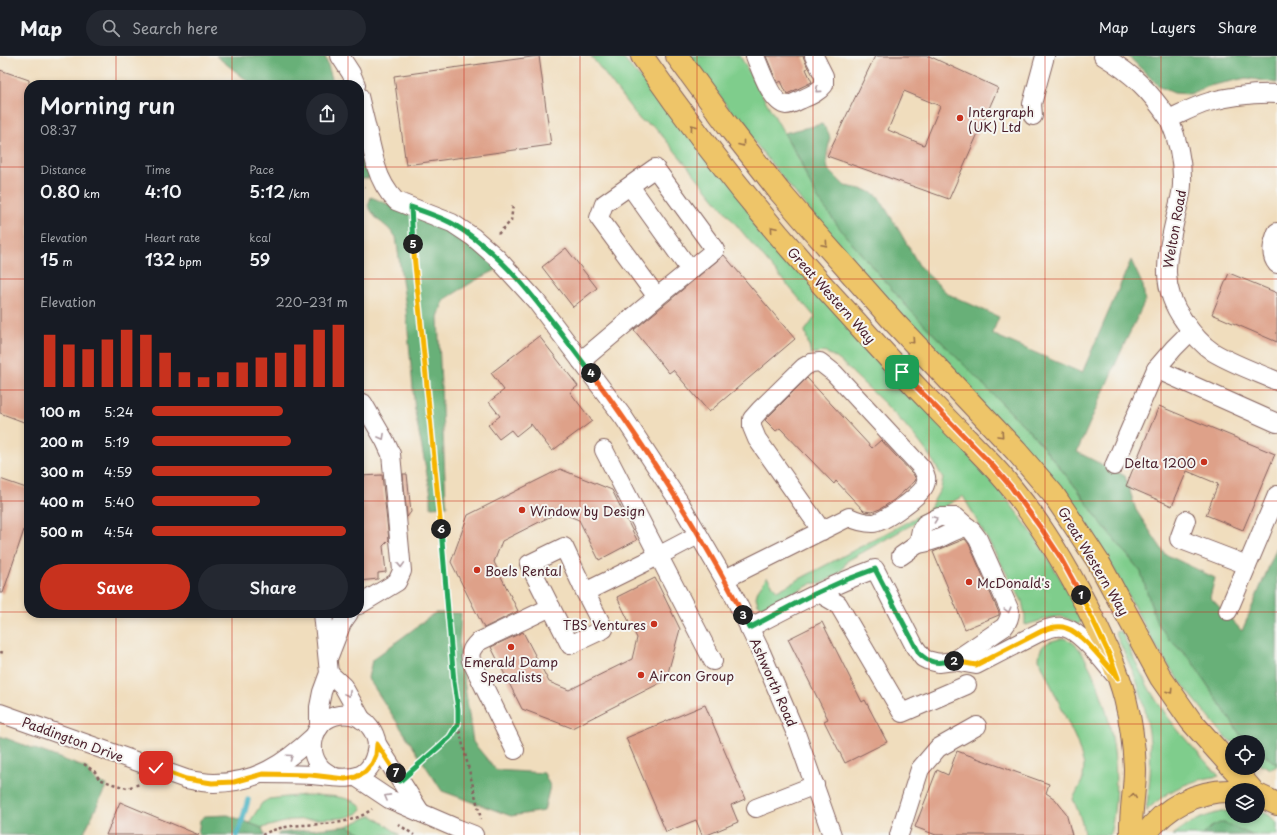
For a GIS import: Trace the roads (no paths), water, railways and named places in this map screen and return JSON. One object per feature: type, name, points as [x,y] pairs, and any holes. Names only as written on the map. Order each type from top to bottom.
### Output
[{"type":"main road","name":"Great Western Way","points":[[642,56],[670,97],[772,227],[808,270],[878,347],[993,466],[1011,487],[1059,555],[1076,585],[1109,654],[1129,715],[1135,769],[1130,821],[1131,835]]},
{"type":"main road","name":"Great Western Way","points":[[677,56],[732,131],[800,215],[895,323],[1016,451],[1053,494],[1099,563],[1161,678],[1191,721],[1225,758]]},
{"type":"main road","name":"Great Western Way","points":[[1242,775],[1251,783]]},
{"type":"main road","points":[[1145,835],[1160,818],[1180,803],[1207,793],[1225,792]]},
{"type":"street","points":[[341,56],[354,80]]},
{"type":"street","points":[[755,56],[772,93],[781,104],[786,105],[816,92],[824,85],[824,76],[814,56]]},
{"type":"street","points":[[1033,116],[1032,104],[1045,56]]},
{"type":"street","name":"Welton Road","points":[[1103,56],[1143,85],[1169,119],[1176,135],[1182,160],[1182,185],[1167,260],[1166,277],[1168,290],[1178,314],[1202,343],[1213,352],[1234,363],[1277,381]]},
{"type":"street","points":[[1169,119],[1208,103],[1238,96],[1265,93],[1277,94]]},
{"type":"street","name":"Ashworth Road","points":[[364,116],[378,173],[389,194],[396,201],[452,223],[473,237],[505,265],[536,301],[629,425],[663,477],[725,579],[749,628],[795,730],[832,835]]},
{"type":"street","points":[[581,361],[715,250],[655,168],[604,204],[599,218],[657,297]]},
{"type":"street","points":[[630,186],[690,270]]},
{"type":"street","points":[[1277,232],[1272,246],[1275,263],[1277,264]]},
{"type":"street","points":[[1114,466],[1156,369],[1191,331]]},
{"type":"street","points":[[725,579],[822,531],[849,517],[861,522],[875,523],[886,518],[914,498],[925,486],[927,477],[922,468],[834,373],[820,362],[811,363],[804,367],[752,419],[752,428],[757,439],[822,531]]},
{"type":"street","points":[[1156,369],[1277,423]]},
{"type":"street","points":[[364,405],[391,454],[402,571],[397,582],[364,602]]},
{"type":"street","points":[[604,450],[713,661]]},
{"type":"street","points":[[1228,611],[1277,495]]},
{"type":"street","points":[[901,556],[918,544],[921,530],[925,524],[939,517],[956,517],[972,531],[978,540],[1010,611],[1010,616],[1004,627],[954,661]]},
{"type":"street","points":[[1186,520],[1178,539],[1247,566]]},
{"type":"street","points":[[586,592],[698,535]]},
{"type":"street","points":[[564,547],[586,592],[604,629],[570,645],[529,564],[564,547]]},
{"type":"street","points":[[749,628],[843,581],[875,569],[919,653],[927,660],[940,663],[954,661],[976,665],[1042,631],[1062,627],[1075,633],[1087,643],[1118,678]]},
{"type":"street","points":[[822,591],[838,604],[902,713],[966,685]]},
{"type":"street","points":[[515,750],[471,660],[470,655],[472,648],[478,642],[551,607]]},
{"type":"street","points":[[323,618],[328,665],[343,686],[362,720],[370,726],[375,734],[377,744],[376,755],[372,764],[365,772],[356,777],[385,796],[456,828],[478,828]]},
{"type":"street","points":[[335,777],[326,773],[319,765],[314,756],[313,746],[317,732],[319,707],[328,665],[342,623],[346,618]]},
{"type":"street","name":"Paddington Drive","points":[[0,713],[186,779],[212,783],[234,782],[263,774],[295,753],[330,718],[344,714],[354,716],[362,720]]},
{"type":"street","points":[[899,835],[920,769],[938,748],[977,726]]},
{"type":"street","points":[[377,744],[421,813]]},
{"type":"street","name":"Paddington Drive","points":[[263,774],[335,777],[345,779],[356,777]]},
{"type":"street","points":[[756,808],[815,785]]},
{"type":"waterway","points":[[237,835],[248,800]]},
{"type":"place","name":"Intergraph (UK) Ltd","points":[[960,118]]},
{"type":"place","name":"Delta 1200","points":[[1204,462]]},
{"type":"place","name":"Window by Design","points":[[522,510]]},
{"type":"place","name":"Boels Rental","points":[[477,570]]},
{"type":"place","name":"McDonald's","points":[[969,582]]},
{"type":"place","name":"TBS Ventures","points":[[654,624]]},
{"type":"place","name":"Emerald Damp Specalists","points":[[511,647]]},
{"type":"place","name":"Aircon Group","points":[[641,675]]}]
